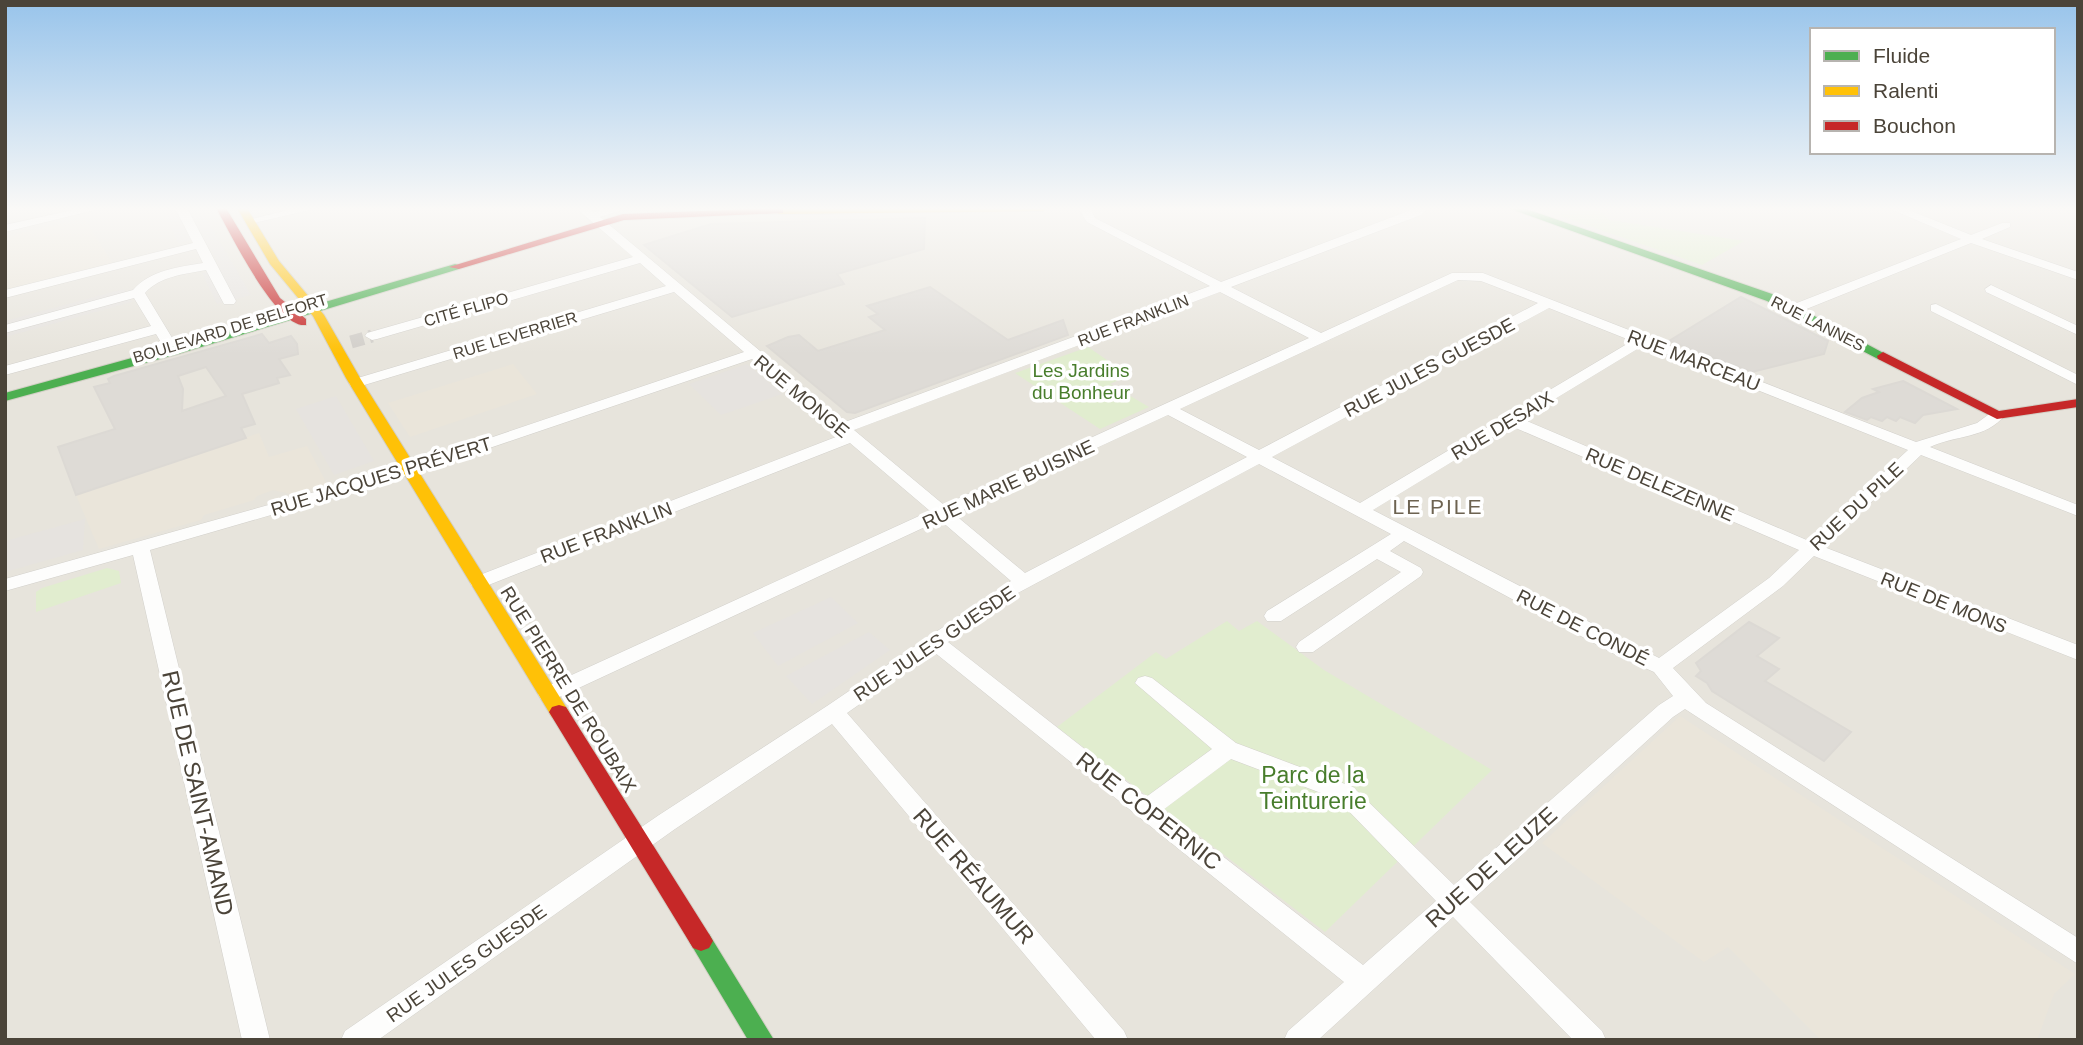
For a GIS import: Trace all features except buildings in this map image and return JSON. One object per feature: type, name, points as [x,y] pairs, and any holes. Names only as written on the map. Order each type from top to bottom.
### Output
[{"type":"main road","name":"RUE PIERRE DE ROUBAIX","points":[[249,257],[271,294],[290,313],[342,349]]},
{"type":"main road","name":"RUE PIERRE DE ROUBAIX","points":[[272,257],[342,349],[356,383],[762,1040]]},
{"type":"main road","name":"BOULEVARD DE BELFORT","points":[[5,397],[480,257]]},
{"type":"main road","name":"RUE LANNES","points":[[1654,257],[1747,289],[1794,309],[1997,415]]},
{"type":"main road","name":"RUE DU PILE","points":[[1997,415],[2078,402]]},
{"type":"street","points":[[5,295],[153,257]]},
{"type":"street","points":[[205,257],[229,301]]},
{"type":"street","name":"RUE MONGE","points":[[638,257],[1024,582]]},
{"type":"street","points":[[1163,257],[1320,338]]},
{"type":"street","name":"RUE FRANKLIN","points":[[479,582],[846,433],[1299,257]]},
{"type":"street","points":[[1794,309],[1923,257]]},
{"type":"street","points":[[2023,257],[2078,276]]},
{"type":"street","name":"CITÉ FLIPO","points":[[372,336],[641,259]]},
{"type":"street","points":[[5,329],[138,293],[143,286],[158,278],[210,265]]},
{"type":"street","name":"RUE MARCEAU","points":[[1468,275],[1483,277],[2078,511]]},
{"type":"street","name":"RUE MARIE BUISINE","points":[[548,694],[943,514],[1448,278],[1468,275]]},
{"type":"street","name":"RUE LEVERRIER","points":[[356,383],[674,288]]},
{"type":"street","points":[[1991,289],[2078,331]]},
{"type":"street","points":[[138,293],[172,349]]},
{"type":"street","name":"RUE JULES GUESDE","points":[[355,1040],[638,842],[1024,582],[1548,303]]},
{"type":"street","points":[[1936,308],[2078,381]]},
{"type":"street","points":[[5,372],[160,328]]},
{"type":"street","name":"RUE DESAIX","points":[[1361,510],[1643,340]]},
{"type":"street","name":"RUE JACQUES PRÉVERT","points":[[5,585],[410,470],[753,354]]},
{"type":"street","name":"RUE DE CONDÉ","points":[[1169,409],[1625,651],[1661,667],[1686,698],[1699,709],[2078,952]]},
{"type":"street","name":"RUE DU PILE","points":[[1661,667],[1768,588],[1918,448],[1939,437],[1988,424],[1997,415]]},
{"type":"street","name":"RUE DELEZENNE","points":[[1510,420],[1810,548]]},
{"type":"street","points":[[1274,616],[1405,533]]},
{"type":"street","name":"RUE DE SAINT-AMAND","points":[[140,547],[256,1040]]},
{"type":"street","name":"RUE DE MONS","points":[[1810,548],[2078,653]]},
{"type":"street","points":[[1306,647],[1414,572],[1377,551]]},
{"type":"street","name":"RUE COPERNIC","points":[[934,642],[1363,981]]},
{"type":"street","points":[[1145,683],[1228,749],[1345,793],[1592,1040]]},
{"type":"street","name":"RUE DE LEUZE","points":[[1298,1040],[1666,710],[1686,698]]},
{"type":"street","name":"RUE RÉAUMUR","points":[[834,712],[1114,1040]]},
{"type":"street","points":[[1147,809],[1228,749]]},
{"type":"shaded area","points":[[5,257],[2078,257],[2078,1040],[5,1040]]},
{"type":"shaded area","points":[[5,257],[108,257],[113,264],[5,291]]},
{"type":"shaded area","points":[[215,257],[229,257],[251,295],[217,304],[202,273],[221,268]]},
{"type":"shaded area","points":[[124,289],[132,302],[5,337],[5,321]]},
{"type":"shaded area","points":[[513,364],[537,394],[410,437],[388,403]]},
{"type":"shaded area","points":[[747,364],[782,394],[721,415],[689,384]]},
{"type":"shaded area","points":[[336,396],[374,461],[334,475],[296,409]]},
{"type":"shaded area","points":[[259,433],[269,457],[307,446],[327,484],[291,494],[273,490],[257,496],[254,500],[204,515],[201,520],[99,549],[76,495]]},
{"type":"shaded area","points":[[85,519],[83,550],[5,572],[5,541]]},
{"type":"shaded area","points":[[831,597],[858,623],[778,666],[753,633]]},
{"type":"shaded area","points":[[869,632],[890,650],[812,704],[786,676]]},
{"type":"shaded area","points":[[1680,716],[2075,974],[2054,994],[2037,1040],[1821,1040],[1728,947],[1704,962],[1542,843]]},
{"type":"green space","points":[[1678,257],[1716,257],[1702,265]]},
{"type":"green space","name":"Les Jardins du Bonheur","points":[[1088,347],[1129,375],[1110,384],[1149,407],[1100,429],[1015,373]]},
{"type":"green space","points":[[107,568],[119,571],[121,583],[36,612],[36,592],[42,588]]},
{"type":"green space","name":"Parc de la Teinturerie","points":[[1227,621],[1239,631],[1257,621],[1324,670],[1492,770],[1325,932],[1057,727],[1156,652],[1166,659]]},
{"type":"tunnel","points":[[351,342],[372,336]]},
{"type":"traffic: fast","points":[[1653,257],[1771,298],[1883,356]]},
{"type":"traffic: fast","points":[[5,397],[173,351],[455,267]]},
{"type":"traffic: fast","points":[[701,941],[762,1040]]},
{"type":"traffic: slow","points":[[271,257],[318,315],[353,378],[559,712]]},
{"type":"traffic: jam","points":[[250,257],[275,300],[302,322]]},
{"type":"traffic: jam","points":[[455,267],[489,257]]},
{"type":"traffic: jam","points":[[1883,356],[1997,415],[2078,403]]},
{"type":"traffic: jam","points":[[559,712],[701,941]]},
{"type":"district","name":"LE PILE","points":[[1438,507]]}]
